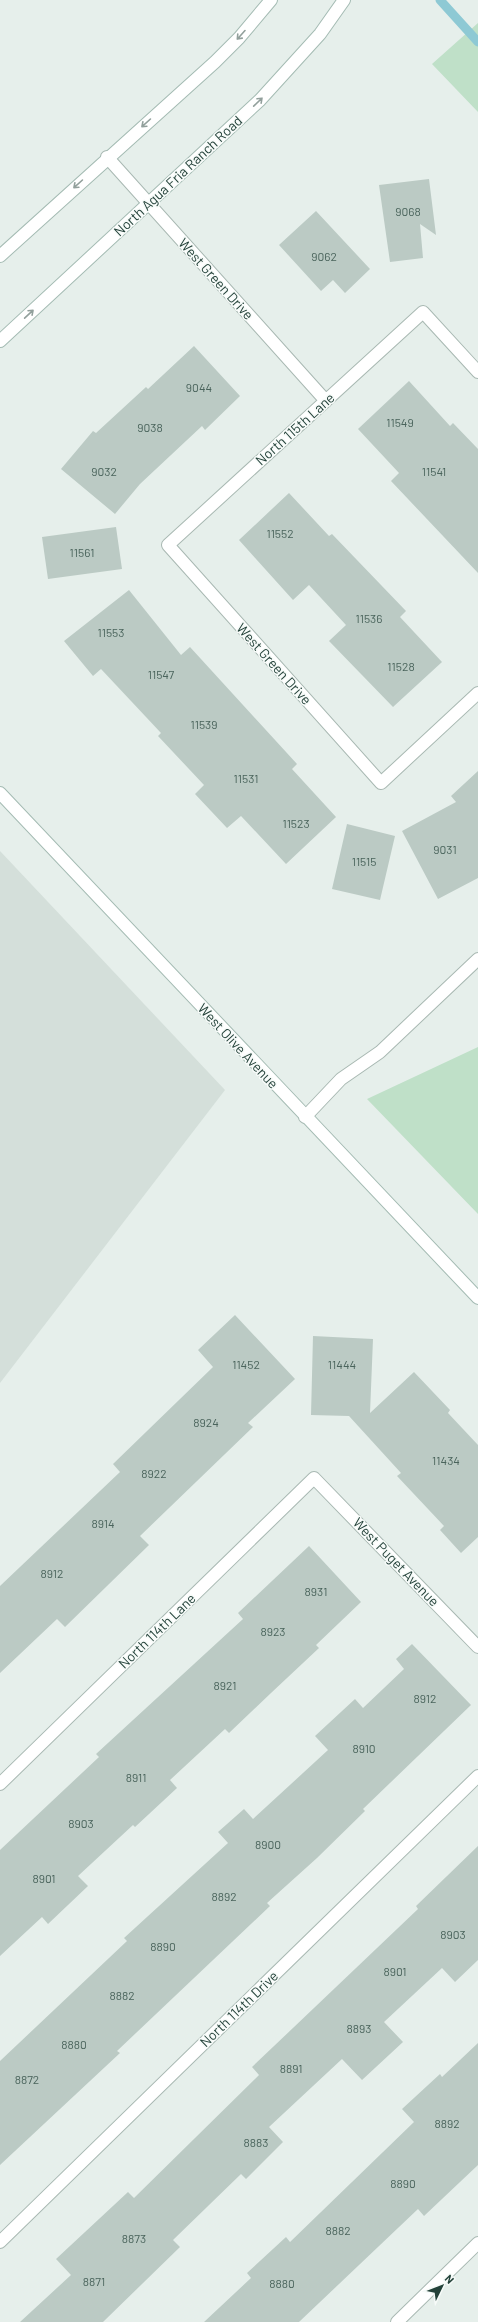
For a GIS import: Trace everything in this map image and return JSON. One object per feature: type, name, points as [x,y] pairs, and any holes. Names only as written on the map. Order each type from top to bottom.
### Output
[{"type":"street","points":[[0,256],[215,62],[239,38],[271,0]]},
{"type":"street","name":"North Agua Fria Ranch Road","points":[[0,340],[260,100],[320,34],[344,0]]},
{"type":"street","name":"West Green Drive","points":[[107,158],[326,401]]},
{"type":"street","name":"North 115th Lane","points":[[168,545],[423,312],[478,372]]},
{"type":"street","name":"West Green Drive","points":[[168,545],[381,783],[478,693]]},
{"type":"street","name":"West Olive Avenue","points":[[0,793],[305,1117],[478,1298]]},
{"type":"street","points":[[305,1117],[341,1080],[380,1052],[478,959]]},
{"type":"street","name":"West Puget Avenue","points":[[314,1478],[478,1647]]},
{"type":"street","name":"North 114th Lane","points":[[0,1784],[314,1478]]},
{"type":"street","name":"North 114th Drive","points":[[0,2242],[478,1776]]},
{"type":"street","points":[[397,2322],[478,2243]]},
{"type":"shaded area","points":[[0,851],[225,1090],[0,1383]]},
{"type":"green space","points":[[478,23],[478,112],[432,64]]},
{"type":"green space","points":[[478,1047],[478,1214],[367,1099]]},
{"type":"building","points":[[429,179],[436,235],[420,224],[423,258],[390,262],[379,185]]},
{"type":"building","points":[[316,211],[370,269],[345,293],[333,280],[321,291],[279,245]]},
{"type":"building","points":[[194,346],[240,396],[205,430],[202,426],[140,484],[115,514],[61,469],[93,431],[96,433],[146,387],[148,389]]},
{"type":"building","points":[[409,381],[450,426],[453,423],[478,449],[478,573],[391,481],[399,473],[358,429]]},
{"type":"building","points":[[289,493],[329,536],[332,534],[406,611],[400,617],[442,662],[393,707],[329,641],[346,625],[309,585],[293,600],[239,540]]},
{"type":"building","points":[[116,527],[122,569],[48,579],[42,537]]},
{"type":"building","points":[[129,590],[181,655],[190,647],[297,764],[292,769],[336,817],[286,864],[241,816],[227,828],[195,794],[204,785],[158,736],[161,733],[101,669],[93,676],[64,641]]},
{"type":"building","points":[[478,771],[478,878],[438,899],[402,831],[456,802],[451,796]]},
{"type":"building","points":[[347,824],[395,836],[380,900],[332,889]]},
{"type":"building","points":[[235,1315],[295,1379],[248,1423],[253,1427],[140,1536],[149,1545],[65,1627],[57,1619],[0,1673],[0,1586],[120,1472],[113,1464],[213,1367],[198,1350]]},
{"type":"building","points":[[313,1336],[373,1339],[370,1413],[414,1372],[450,1410],[448,1413],[478,1445],[478,1537],[461,1553],[440,1530],[444,1526],[397,1476],[401,1473],[349,1416],[311,1415]]},
{"type":"building","points":[[309,1546],[361,1602],[316,1645],[319,1648],[229,1733],[225,1729],[170,1780],[177,1788],[135,1827],[133,1825],[78,1876],[88,1886],[48,1924],[42,1917],[0,1956],[0,1850],[99,1757],[96,1754],[243,1619],[238,1613]]},
{"type":"building","points":[[412,1644],[471,1705],[363,1809],[365,1811],[317,1858],[267,1903],[270,1906],[117,2051],[120,2053],[0,2165],[0,2061],[127,1941],[124,1938],[228,1843],[218,1832],[244,1809],[253,1819],[328,1750],[315,1736],[355,1699],[363,1708],[404,1669],[396,1659]]},
{"type":"building","points":[[478,1846],[478,1960],[455,1982],[442,1968],[384,2022],[403,2042],[362,2080],[342,2059],[269,2127],[283,2142],[246,2179],[241,2174],[173,2240],[180,2247],[103,2322],[20,2322],[71,2275],[56,2259],[128,2192],[134,2198],[259,2075],[252,2067],[418,1909],[416,1906]]},
{"type":"building","points":[[478,2043],[478,2165],[424,2216],[418,2209],[299,2322],[204,2322],[251,2278],[247,2273],[286,2237],[290,2242],[414,2122],[402,2109],[440,2074],[442,2077]]},
{"type":"waterway","points":[[440,0],[478,42]]}]
